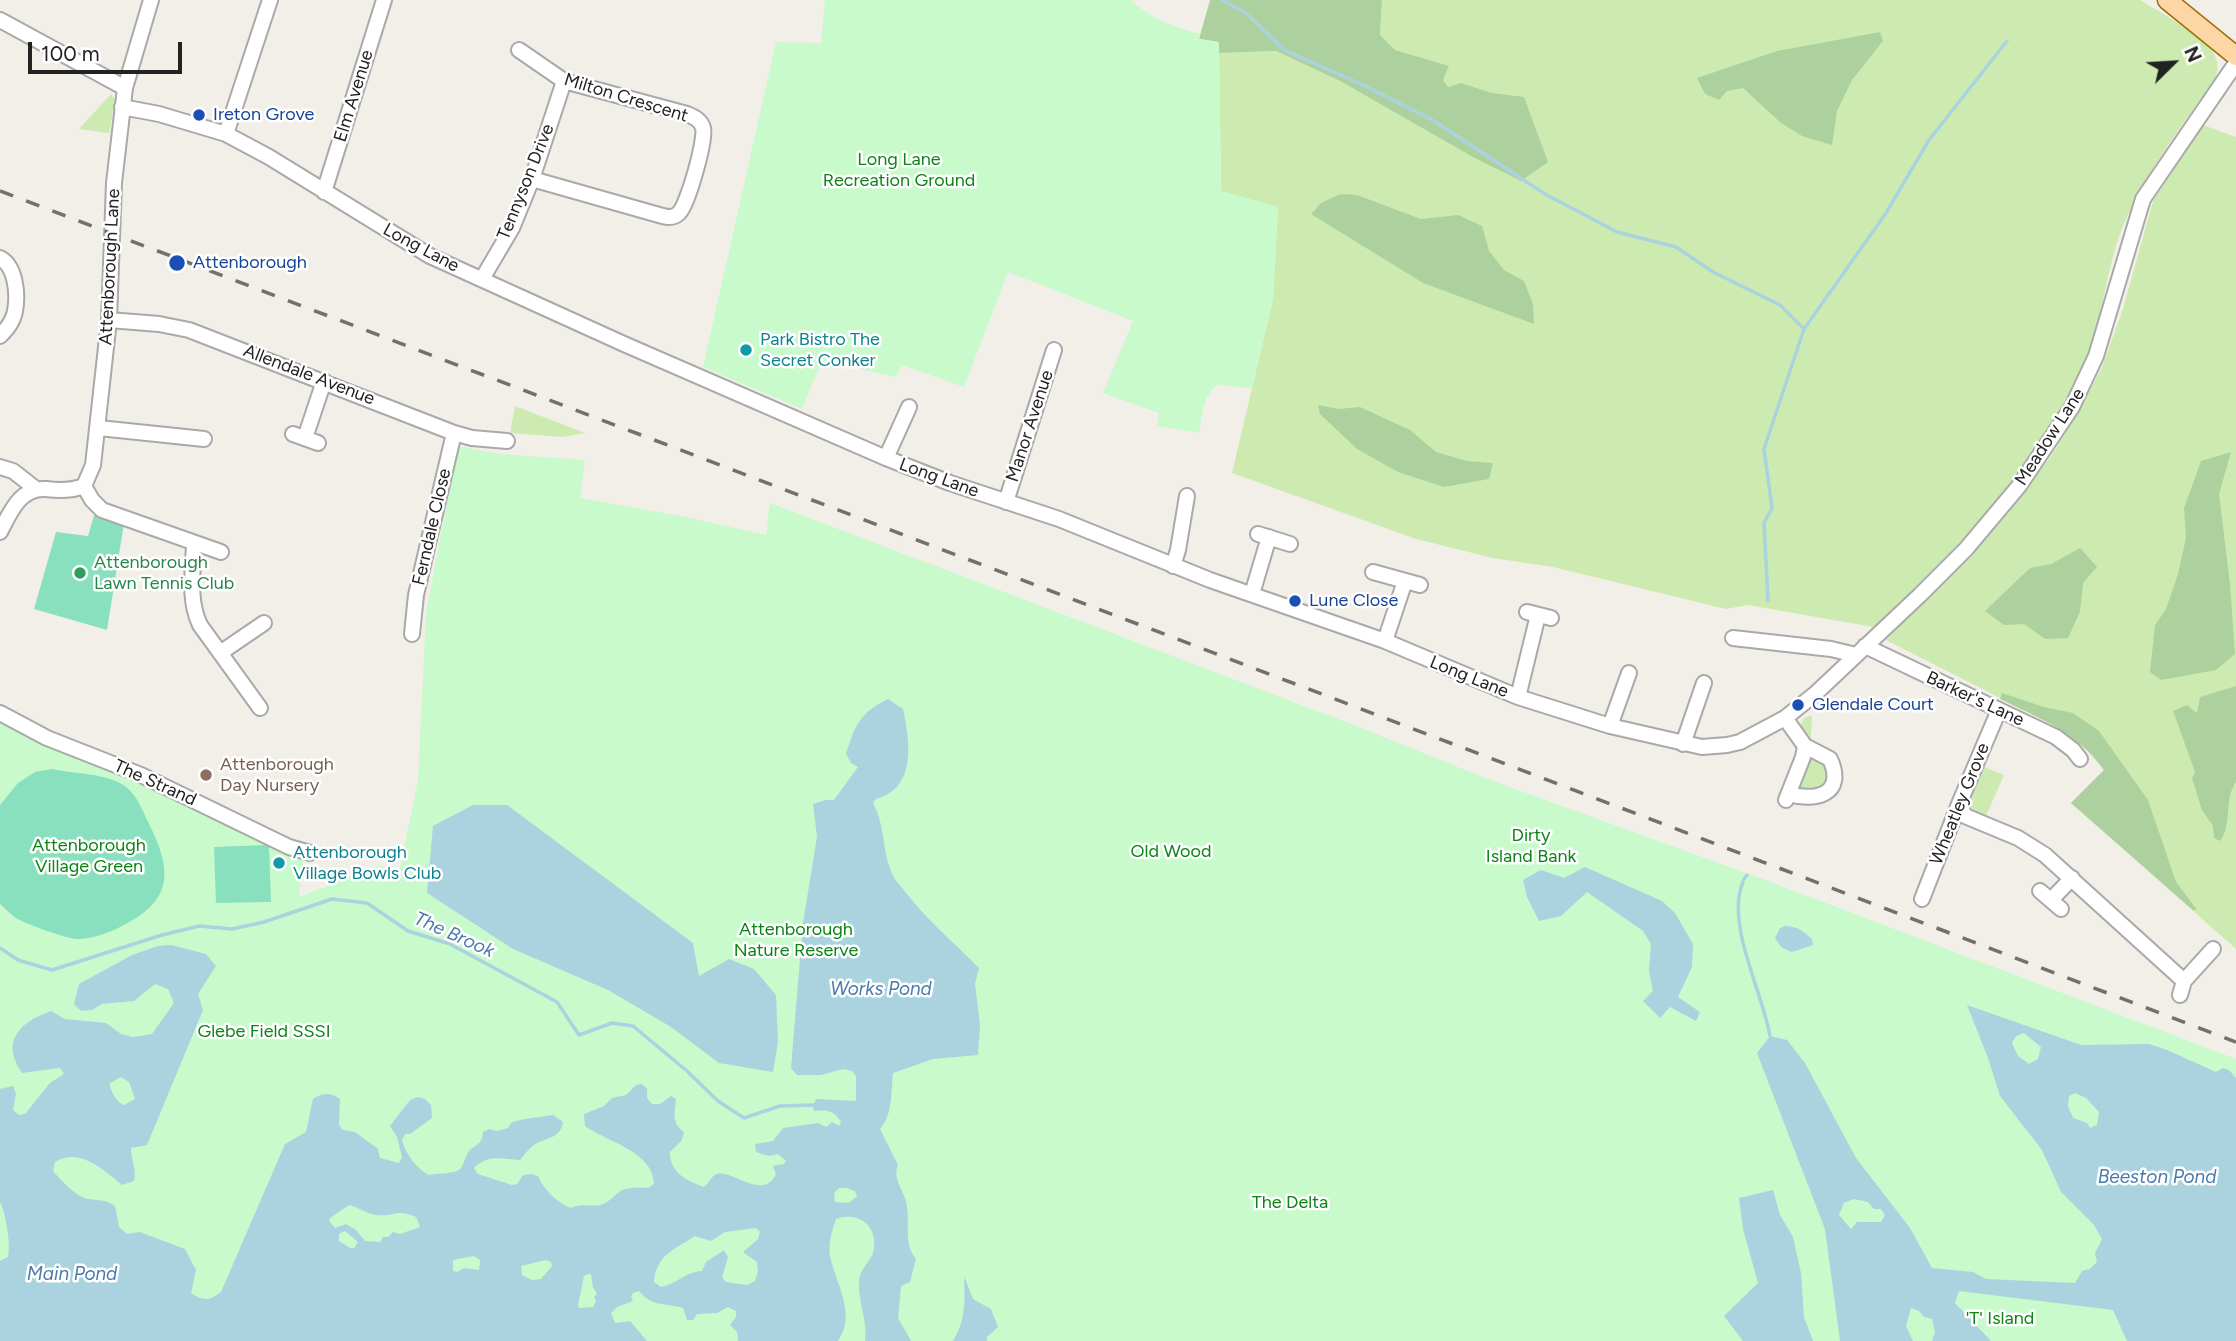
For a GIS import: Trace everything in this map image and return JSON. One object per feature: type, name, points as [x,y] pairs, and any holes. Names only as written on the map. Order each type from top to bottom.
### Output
[{"type":"main road","points":[[2167,0],[2236,57]]},
{"type":"street","name":"Attenborough Lane","points":[[84,486],[93,465],[99,428],[109,320],[114,183],[122,107],[151,0]]},
{"type":"street","points":[[226,134],[270,0]]},
{"type":"street","name":"Elm Avenue","points":[[324,192],[384,0]]},
{"type":"street","points":[[0,20],[125,88]]},
{"type":"street","name":"Milton Crescent","points":[[520,49],[564,81],[696,118],[704,129],[704,141],[685,205],[681,212],[669,217],[531,179]]},
{"type":"street","name":"Meadow Lane","points":[[1785,718],[1815,694],[1966,549],[2019,486],[2053,438],[2073,407],[2096,356],[2143,198],[2236,63]]},
{"type":"street","name":"Tennyson Drive","points":[[482,279],[512,228],[564,81]]},
{"type":"street","name":"Long Lane","points":[[122,107],[159,114],[226,134],[269,157],[430,256],[886,458],[1082,528],[1173,566],[1385,641],[1518,697],[1610,726],[1702,747],[1727,746],[1759,733],[1785,718]]},
{"type":"street","points":[[0,258],[5,260],[12,270],[16,298],[10,326],[0,336]]},
{"type":"street","name":"Allendale Avenue","points":[[109,320],[159,324],[189,330],[454,433],[472,438],[507,441]]},
{"type":"street","name":"Manor Avenue","points":[[1006,502],[1054,350]]},
{"type":"street","points":[[305,438],[324,381]]},
{"type":"street","points":[[886,458],[908,407]]},
{"type":"street","points":[[99,428],[199,441]]},
{"type":"street","name":"Ferndale Close","points":[[409,626],[454,433]]},
{"type":"street","points":[[0,467],[13,471],[36,489],[66,491],[84,486],[102,510],[221,552]]},
{"type":"street","points":[[0,532],[19,499],[36,489]]},
{"type":"street","points":[[1173,566],[1187,496]]},
{"type":"street","points":[[1252,594],[1263,536],[1290,544]]},
{"type":"street","points":[[194,544],[195,614],[252,704]]},
{"type":"street","points":[[1373,572],[1413,583],[1385,641]]},
{"type":"street","points":[[1518,697],[1538,615]]},
{"type":"street","points":[[220,653],[260,631]]},
{"type":"street","points":[[1733,638],[1749,633],[1831,649],[1860,650]]},
{"type":"street","name":"Barker's Lane","points":[[1860,650],[2056,737],[2080,759]]},
{"type":"street","points":[[1610,726],[1629,673]]},
{"type":"street","points":[[1683,744],[1704,683]]},
{"type":"street","name":"Wheatley Grove","points":[[1922,899],[1999,710]]},
{"type":"street","name":"The Strand","points":[[0,713],[47,738],[141,775],[289,847],[310,853]]},
{"type":"street","points":[[1785,718],[1805,746],[1830,759],[1833,771],[1832,784],[1827,792],[1816,798],[1788,797],[1804,757],[1805,746]]},
{"type":"street","points":[[1959,804],[1965,816],[2026,842],[2072,878],[2184,981]]},
{"type":"street","points":[[2050,900],[2072,878]]},
{"type":"street","points":[[2180,995],[2184,981],[2213,949]]},
{"type":"green space","name":"Long Lane Recreation Ground","points":[[825,0],[1131,0],[1163,22],[1200,34],[1199,39],[1219,42],[1221,191],[1278,207],[1273,299],[1252,388],[1217,385],[1208,395],[1199,433],[1157,426],[1159,413],[1103,393],[1133,321],[1008,272],[964,387],[902,365],[896,377],[822,360],[802,409],[703,367],[776,42],[821,43]]},
{"type":"green space","points":[[1210,0],[1382,0],[1380,35],[1395,50],[1449,66],[1443,80],[1448,87],[1461,83],[1492,93],[1524,97],[1548,162],[1521,181],[1473,157],[1342,82],[1276,51],[1219,53],[1219,42],[1199,39]]},
{"type":"green space","points":[[1382,0],[2140,0],[2203,41],[2215,56],[2217,69],[2216,77],[2173,138],[2135,201],[2116,246],[2089,354],[2074,389],[2055,421],[2034,453],[1985,514],[1879,628],[1748,605],[1726,609],[1553,567],[1493,558],[1416,539],[1232,473],[1273,299],[1278,207],[1221,192],[1219,53],[1276,51],[1342,82],[1380,35]]},
{"type":"green space","points":[[1880,32],[1883,41],[1852,80],[1837,111],[1832,145],[1802,136],[1781,123],[1743,88],[1727,91],[1719,100],[1705,94],[1697,78],[1777,51]]},
{"type":"green space","points":[[111,94],[115,100],[109,133],[79,129]]},
{"type":"green space","points":[[2203,125],[2236,137],[2236,949],[2071,803],[2104,770],[2084,746],[2063,730],[1886,640],[1951,573],[2018,497],[2049,459],[2077,415],[2102,367],[2123,309],[2153,201]]},
{"type":"green space","points":[[1340,194],[1357,195],[1421,219],[1458,215],[1482,226],[1489,251],[1504,270],[1524,281],[1533,304],[1534,324],[1423,283],[1311,214],[1321,203]]},
{"type":"green space","points":[[1318,405],[1338,409],[1360,407],[1410,430],[1436,452],[1467,461],[1493,463],[1489,479],[1444,487],[1398,472],[1357,449],[1320,414]]},
{"type":"green space","points":[[515,406],[585,433],[563,437],[510,433]]},
{"type":"green space","name":"Attenborough Nature Reserve","points":[[458,446],[499,454],[585,460],[580,498],[766,535],[770,503],[1354,725],[1485,778],[1776,884],[2236,1059],[2236,1341],[0,1341],[0,721],[38,741],[304,855],[299,897],[381,865],[398,878],[418,780],[426,613]]},
{"type":"green space","points":[[2231,452],[2219,494],[2235,654],[2216,670],[2161,680],[2150,672],[2155,625],[2166,609],[2178,574],[2186,538],[2184,508],[2201,461]]},
{"type":"green space","name":"Attenborough Lawn Tennis Club","points":[[95,512],[124,523],[107,630],[34,609],[56,532],[88,536]]},
{"type":"green space","points":[[2080,548],[2097,567],[2083,583],[2080,612],[2068,638],[2045,639],[2024,624],[2004,625],[1985,611],[2030,568],[2051,564]]},
{"type":"green space","points":[[2236,686],[2236,782],[2230,797],[2226,827],[2220,841],[2214,838],[2213,826],[2202,810],[2192,778],[2195,772],[2173,711],[2187,705],[2197,713],[2200,697]]},
{"type":"green space","points":[[2002,693],[2073,713],[2099,731],[2148,800],[2176,882],[2197,910],[2193,910],[2071,803],[2104,770],[2094,757],[2070,736],[2000,699]]},
{"type":"green space","points":[[1812,715],[1811,738],[1800,726],[1804,718]]},
{"type":"green space","points":[[1812,754],[1824,758],[1830,772],[1824,788],[1799,792]]},
{"type":"green space","points":[[1982,766],[2004,775],[1986,816],[1971,810],[1968,799]]},
{"type":"green space","name":"Attenborough Village Green","points":[[52,769],[99,776],[125,786],[140,804],[162,858],[163,884],[159,896],[151,906],[122,926],[94,937],[76,939],[28,924],[0,904],[0,805],[18,783],[35,772]]},
{"type":"green space","points":[[269,845],[271,902],[216,903],[214,847]]},
{"type":"water","name":"Main Pond","points":[[888,699],[903,709],[908,735],[908,762],[904,774],[898,785],[873,803],[880,820],[892,874],[920,910],[979,968],[975,984],[980,1025],[978,1055],[933,1059],[893,1073],[889,1110],[880,1129],[898,1165],[897,1177],[908,1212],[909,1245],[916,1259],[910,1282],[901,1286],[898,1318],[911,1341],[865,1341],[859,1282],[861,1273],[873,1253],[874,1240],[864,1222],[844,1217],[836,1219],[830,1242],[830,1256],[843,1299],[846,1321],[838,1341],[738,1341],[737,1332],[730,1325],[736,1317],[736,1311],[728,1307],[717,1313],[697,1314],[693,1320],[687,1320],[683,1308],[654,1302],[639,1291],[633,1293],[633,1301],[617,1307],[611,1313],[615,1323],[630,1321],[647,1341],[0,1341],[0,1261],[8,1257],[9,1245],[0,1202],[0,1089],[13,1086],[16,1094],[13,1110],[19,1115],[25,1114],[50,1083],[64,1074],[60,1068],[22,1073],[16,1062],[13,1042],[22,1027],[51,1011],[65,1019],[106,1023],[121,1034],[133,1037],[152,1034],[174,1003],[168,989],[155,984],[134,1001],[102,1004],[92,1010],[81,1011],[74,1004],[79,984],[132,955],[158,946],[171,945],[206,954],[216,966],[198,994],[203,1010],[147,1145],[131,1148],[134,1181],[122,1185],[91,1162],[73,1157],[55,1162],[53,1171],[79,1195],[115,1206],[119,1227],[127,1234],[140,1232],[185,1249],[196,1270],[191,1293],[199,1297],[206,1299],[221,1292],[285,1144],[306,1132],[313,1099],[323,1095],[330,1094],[340,1099],[339,1125],[343,1130],[355,1132],[378,1149],[380,1158],[399,1163],[402,1157],[397,1137],[390,1126],[410,1100],[418,1097],[425,1099],[431,1105],[432,1118],[410,1134],[405,1134],[402,1140],[412,1160],[429,1175],[458,1171],[469,1151],[480,1142],[483,1132],[489,1129],[497,1131],[508,1128],[512,1122],[553,1115],[563,1122],[560,1131],[534,1145],[520,1160],[490,1159],[474,1168],[478,1174],[512,1185],[517,1184],[523,1175],[538,1176],[552,1195],[571,1208],[600,1205],[622,1190],[648,1188],[654,1184],[652,1173],[638,1155],[585,1126],[584,1114],[604,1106],[612,1098],[626,1095],[636,1085],[642,1084],[647,1089],[647,1098],[652,1104],[660,1104],[671,1096],[676,1099],[675,1121],[684,1132],[682,1140],[670,1152],[673,1165],[681,1175],[704,1187],[714,1176],[721,1174],[755,1185],[770,1182],[776,1174],[773,1166],[786,1161],[778,1154],[769,1156],[756,1152],[755,1144],[773,1141],[783,1128],[818,1123],[826,1127],[832,1122],[839,1126],[841,1122],[833,1113],[814,1111],[816,1099],[856,1101],[856,1076],[852,1071],[843,1069],[821,1075],[797,1075],[791,1068],[803,923],[817,837],[813,804],[834,800],[858,767],[851,763],[846,754],[860,721],[878,704]],"holes":[[[121,1077],[129,1082],[135,1099],[121,1104],[110,1083]],[[839,1188],[855,1191],[857,1196],[849,1203],[835,1202],[834,1193]],[[349,1205],[376,1215],[410,1214],[416,1217],[420,1227],[400,1234],[393,1232],[388,1237],[383,1237],[380,1242],[365,1241],[356,1230],[346,1224],[335,1228],[329,1221]],[[756,1228],[760,1232],[758,1239],[743,1252],[757,1262],[755,1281],[747,1285],[726,1282],[722,1277],[728,1257],[724,1250],[706,1262],[702,1271],[661,1287],[654,1282],[658,1265],[673,1250],[695,1236],[711,1241],[725,1232]],[[345,1231],[358,1242],[354,1248],[350,1248],[339,1241],[339,1234]],[[474,1256],[480,1260],[479,1270],[464,1268],[453,1271],[453,1260]],[[546,1260],[551,1262],[552,1266],[541,1279],[532,1280],[522,1275],[521,1266]],[[591,1274],[597,1294],[594,1297],[596,1301],[593,1307],[579,1308],[584,1276]]]},
{"type":"water","points":[[473,805],[507,805],[693,943],[699,976],[729,959],[754,969],[776,995],[778,1042],[773,1072],[719,1063],[671,1027],[608,990],[513,949],[427,893],[433,826]]},
{"type":"water","points":[[1585,867],[1662,901],[1675,913],[1693,944],[1692,967],[1678,997],[1700,1012],[1696,1021],[1670,1007],[1660,1018],[1643,1001],[1653,991],[1649,971],[1651,944],[1643,931],[1587,892],[1561,916],[1539,921],[1527,897],[1523,880],[1541,870],[1564,878]]},
{"type":"water","points":[[1785,926],[1803,931],[1812,939],[1813,945],[1792,952],[1782,948],[1775,938],[1780,928]]},
{"type":"water","name":"Beeston Pond","points":[[1967,1005],[2081,1045],[2149,1044],[2216,1072],[2223,1068],[2229,1070],[2236,1078],[2236,1341],[2127,1341],[2113,1310],[1959,1291],[1955,1303],[1991,1341],[1932,1341],[1935,1332],[1932,1319],[1911,1308],[1906,1326],[1913,1341],[1840,1341],[1825,1229],[1757,1053],[1770,1036],[1787,1040],[1805,1063],[1856,1158],[1910,1228],[1932,1268],[1973,1272],[1986,1279],[2075,1283],[2082,1271],[2090,1269],[2097,1262],[2095,1253],[2102,1239],[2094,1225],[2061,1192],[2042,1150],[2000,1096]],"holes":[[[2024,1033],[2041,1047],[2038,1059],[2029,1064],[2018,1056],[2012,1043],[2016,1036]],[[2075,1093],[2086,1098],[2099,1112],[2097,1125],[2090,1128],[2087,1123],[2073,1118],[2068,1106],[2069,1096]],[[1854,1199],[1868,1202],[1874,1209],[1881,1209],[1885,1215],[1881,1222],[1857,1222],[1851,1229],[1839,1215],[1844,1203]]]},
{"type":"water","points":[[1773,1190],[1780,1215],[1793,1237],[1801,1273],[1804,1317],[1813,1341],[1743,1341],[1724,1316],[1758,1283],[1743,1229],[1739,1198]]},
{"type":"water","points":[[964,1276],[973,1299],[991,1309],[998,1327],[987,1337],[987,1341],[953,1341],[962,1317]]},
{"type":"waterway","points":[[1222,0],[1246,13],[1284,50],[1361,84],[1434,121],[1545,194],[1617,232],[1676,247],[1713,272],[1780,305],[1804,329]]},
{"type":"waterway","points":[[1768,601],[1764,523],[1772,508],[1764,449],[1804,329],[1886,213],[1929,140],[2007,41]]},
{"type":"waterway","points":[[1744,879],[1747,875]]},
{"type":"waterway","points":[[1743,882],[1739,899],[1742,937],[1770,1036]]},
{"type":"waterway","name":"The Brook","points":[[0,948],[18,960],[52,970],[199,926],[232,929],[264,922],[332,899],[367,903],[408,931],[450,944],[557,1002],[579,1035],[612,1023],[633,1026],[718,1101],[744,1118],[780,1106],[814,1105]]},
{"type":"railway","points":[[0,191],[2236,1042]]},
{"type":"place","name":"Ireton Grove","points":[[199,115]]},
{"type":"place","name":"Attenborough","points":[[177,263]]},
{"type":"place","name":"Park Bistro The Secret Conker","points":[[746,350]]},
{"type":"place","name":"Attenborough Lawn Tennis Club","points":[[80,573]]},
{"type":"place","name":"Lune Close","points":[[1295,601]]},
{"type":"place","name":"Glendale Court","points":[[1798,705]]},
{"type":"place","name":"Attenborough Day Nursery","points":[[206,775]]},
{"type":"place","name":"Attenborough Village Bowls Club","points":[[279,863]]},
{"type":"park label","name":"Dirty Island Bank","points":[[1531,846]]},
{"type":"park label","name":"Old Wood","points":[[1171,852]]},
{"type":"park label","name":"Glebe Field SSSI","points":[[264,1032]]},
{"type":"park label","name":"The Delta","points":[[1290,1203]]},
{"type":"park label","name":"'T' Island","points":[[2000,1319]]},
{"type":"water label","name":"Works Pond","points":[[881,989]]}]
